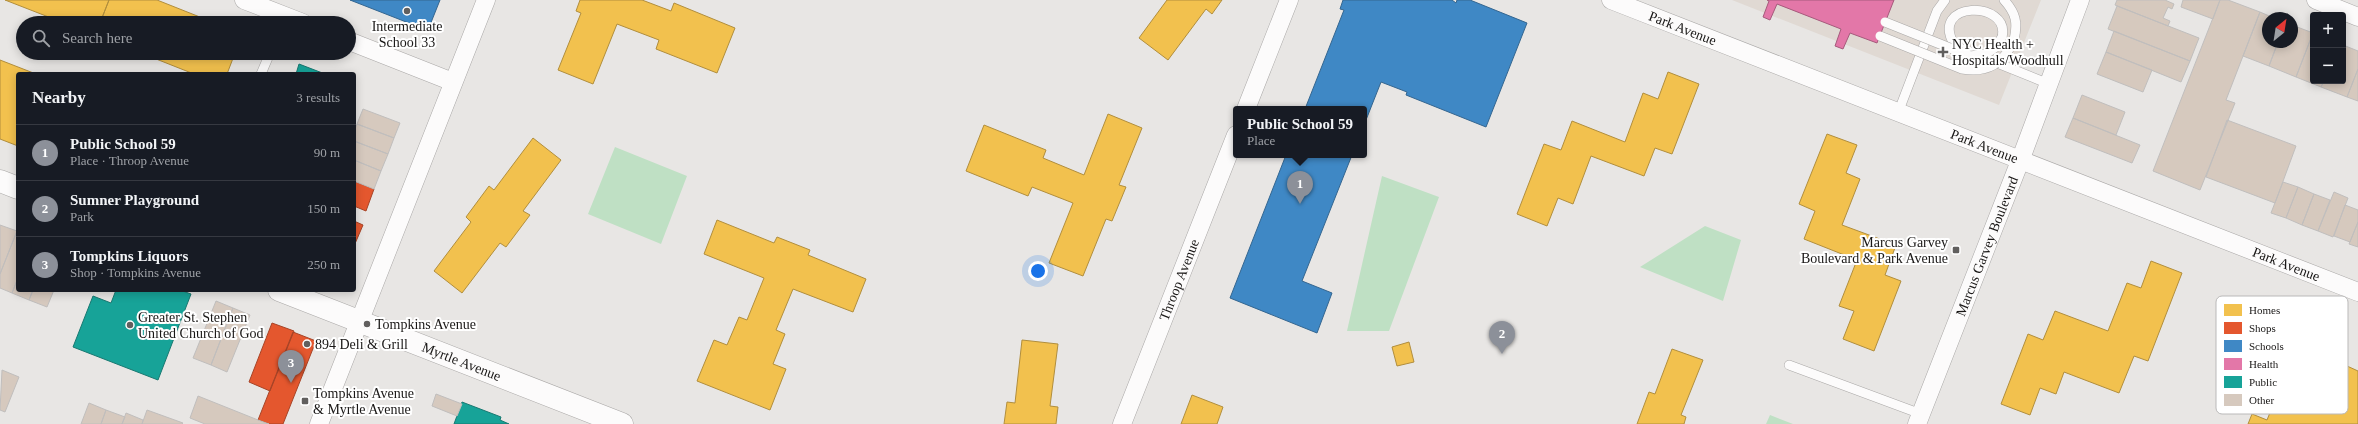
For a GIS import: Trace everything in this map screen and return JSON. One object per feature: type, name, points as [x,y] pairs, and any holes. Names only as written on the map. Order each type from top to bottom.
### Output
[{"type":"main road","points":[[0,181],[16,187]]},
{"type":"main road","name":"Myrtle Avenue","points":[[284,292],[622,424]]},
{"type":"street","points":[[244,0],[277,16]]},
{"type":"street","points":[[318,424],[486,0]]},
{"type":"street","points":[[1247,106],[1289,0]]},
{"type":"street","name":"Park Avenue","points":[[1611,0],[2358,292]]},
{"type":"street","name":"Marcus Garvey Boulevard","points":[[1919,419],[2020,161],[2080,0]]},
{"type":"street","points":[[2316,0],[2358,17]]},
{"type":"street","points":[[356,44],[453,82]]},
{"type":"street","name":"Throop Avenue","points":[[1122,424],[1233,143]]},
{"type":"lane","points":[[1898,113],[1937,11],[1945,0]]},
{"type":"lane","points":[[1880,36],[1962,69],[1976,71],[1993,66],[2007,55],[2014,40],[2018,25],[2013,10],[2004,0]]},
{"type":"lane","points":[[1885,22],[1970,56],[1986,54],[1996,47],[2002,37],[2004,23],[1996,9],[1982,1],[1970,2],[1956,10],[1950,22],[1948,34],[1955,46],[2049,84]]},
{"type":"lane","points":[[262,72],[267,60]]},
{"type":"lane","points":[[1789,365],[1919,419]]},
{"type":"shaded area","name":"NYC Health + Hospitals/Woodhull","points":[[1732,0],[2041,0],[1999,105]]},
{"type":"green space","points":[[615,147],[687,176],[661,244],[588,214]]},
{"type":"green space","points":[[1382,176],[1439,197],[1389,331],[1347,331]]},
{"type":"green space","points":[[1705,226],[1741,240],[1723,301],[1640,267]]},
{"type":"green space","points":[[1770,415],[1793,424],[1766,424]]},
{"type":"building: Homes","points":[[5,0],[109,0],[103,16],[46,16]]},
{"type":"building: Homes","points":[[109,0],[157,0],[197,16],[103,16]]},
{"type":"building: Homes","points":[[580,0],[642,0],[671,11],[674,3],[735,28],[717,73],[656,49],[659,40],[617,24],[593,84],[558,70],[581,13],[576,11]]},
{"type":"building: Homes","points":[[1167,0],[1222,0],[1212,14],[1206,9],[1168,60],[1139,38]]},
{"type":"building: Homes","points":[[0,60],[31,72],[16,72],[16,145],[0,139]]},
{"type":"building: Homes","points":[[159,60],[232,60],[228,72],[189,72]]},
{"type":"building: Homes","points":[[1668,72],[1699,84],[1672,154],[1655,148],[1644,176],[1591,156],[1573,204],[1558,198],[1547,226],[1517,214],[1544,144],[1561,150],[1572,121],[1625,142],[1643,93],[1658,99]]},
{"type":"building: Homes","points":[[1108,114],[1142,128],[1119,185],[1126,187],[1112,221],[1106,219],[1083,276],[1049,263],[1073,203],[1032,187],[1028,196],[966,171],[984,125],[1046,150],[1043,158],[1084,175]]},
{"type":"building: Homes","points":[[1827,134],[1857,145],[1846,173],[1860,179],[1842,225],[1896,245],[1885,275],[1901,281],[1874,351],[1843,339],[1854,311],[1839,306],[1857,260],[1804,239],[1815,211],[1799,204]]},
{"type":"building: Homes","points":[[533,138],[561,160],[523,211],[530,215],[506,247],[500,243],[462,293],[434,271],[471,222],[466,217],[489,186],[494,190]]},
{"type":"building: Homes","points":[[717,220],[774,243],[777,237],[810,250],[808,255],[866,279],[853,312],[793,289],[776,330],[785,334],[773,364],[786,369],[770,410],[697,381],[714,340],[727,345],[739,317],[747,320],[764,278],[704,254]]},
{"type":"building: Homes","points":[[2151,261],[2182,273],[2148,361],[2134,356],[2119,393],[2064,372],[2056,394],[2040,388],[2030,415],[2001,404],[2028,334],[2043,340],[2055,311],[2108,331],[2127,283],[2141,288]]},
{"type":"building: Homes","points":[[1022,340],[1058,344],[1050,406],[1058,407],[1056,424],[1004,424],[1007,402],[1015,403]]},
{"type":"building: Homes","points":[[1409,342],[1414,362],[1397,366],[1392,347]]},
{"type":"building: Homes","points":[[1672,349],[1703,360],[1681,415],[1686,417],[1684,424],[1637,424],[1649,392],[1655,394]]},
{"type":"building: Homes","points":[[2348,366],[2358,371],[2358,424],[2248,424],[2252,414],[2267,420],[2269,414],[2348,414]]},
{"type":"building: Homes","points":[[1192,395],[1223,407],[1217,424],[1181,424]]},
{"type":"building: Shops","points":[[356,182],[374,189],[366,211],[356,207]]},
{"type":"building: Shops","points":[[356,222],[363,225],[356,241]]},
{"type":"building: Shops","points":[[272,323],[294,331],[270,391],[249,382]]},
{"type":"building: Shops","points":[[293,332],[316,341],[283,424],[269,424],[258,420]]},
{"type":"building: Schools","name":"Intermediate School 33","points":[[350,0],[440,0],[430,25],[421,22],[419,27]]},
{"type":"building: Schools","points":[[1343,0],[1452,0],[1456,3],[1457,0],[1470,0],[1527,23],[1486,127],[1406,95],[1407,92],[1381,82],[1367,117],[1367,106],[1306,106],[1344,10],[1340,9]]},
{"type":"building: Schools","points":[[1285,158],[1351,158],[1302,281],[1332,293],[1317,333],[1230,298]]},
{"type":"building: Health","points":[[1767,0],[1894,0],[1877,43],[1850,33],[1843,49],[1835,46],[1841,29],[1777,4],[1770,20],[1763,17],[1769,1]]},
{"type":"building: Public","points":[[299,64],[320,72],[297,72]]},
{"type":"building: Public","name":"Greater St. Stephen United Church of God","points":[[115,292],[186,292],[191,294],[158,380],[73,347],[93,296],[111,303]]},
{"type":"building: Public","points":[[462,402],[501,417],[500,420],[509,424],[454,424]]},
{"type":"building: Other","points":[[2117,0],[2165,0],[2174,4],[2172,9],[2168,7],[2163,18],[2170,21],[2168,26],[2115,5]]},
{"type":"building: Other","points":[[2183,0],[2220,0],[2213,19],[2181,7]]},
{"type":"building: Other","points":[[2220,0],[2228,0],[2260,12],[2226,100],[2235,103],[2200,190],[2153,171]]},
{"type":"building: Other","points":[[2117,6],[2199,38],[2190,61],[2108,29]]},
{"type":"building: Other","points":[[2260,12],[2262,13],[2262,48],[2276,48],[2269,66],[2243,56]]},
{"type":"building: Other","points":[[2298,27],[2310,32],[2310,41],[2296,77],[2269,66],[2276,48],[2298,48]]},
{"type":"building: Other","points":[[2114,31],[2190,61],[2181,82],[2106,52]]},
{"type":"building: Other","points":[[2310,41],[2310,83],[2296,77]]},
{"type":"building: Other","points":[[2346,46],[2358,51],[2358,69],[2347,97],[2321,87],[2322,84],[2346,84]]},
{"type":"building: Other","points":[[2106,52],[2152,70],[2143,92],[2097,74]]},
{"type":"building: Other","points":[[2358,69],[2358,101],[2347,97]]},
{"type":"building: Other","points":[[2314,84],[2322,84],[2321,87]]},
{"type":"building: Other","points":[[2082,95],[2125,112],[2116,135],[2073,118]]},
{"type":"building: Other","points":[[363,109],[400,123],[394,138],[357,124]]},
{"type":"building: Other","points":[[2073,118],[2140,145],[2132,163],[2065,137]]},
{"type":"building: Other","points":[[2227,120],[2296,146],[2275,203],[2206,177]]},
{"type":"building: Other","points":[[357,124],[394,138],[388,154],[356,142]]},
{"type":"building: Other","points":[[356,142],[388,154],[381,171],[356,161]]},
{"type":"building: Other","points":[[356,161],[381,171],[374,189],[356,182]]},
{"type":"building: Other","points":[[2283,182],[2298,187],[2286,218],[2271,213]]},
{"type":"building: Other","points":[[2298,187],[2314,194],[2302,225],[2286,218]]},
{"type":"building: Other","points":[[2334,192],[2348,198],[2333,237],[2318,231]]},
{"type":"building: Other","points":[[2314,194],[2330,200],[2318,231],[2302,225]]},
{"type":"building: Other","points":[[2345,205],[2358,210],[2358,222],[2350,242],[2334,236]]},
{"type":"building: Other","points":[[2358,222],[2358,247],[2349,244]]},
{"type":"building: Other","points":[[0,225],[16,231],[16,234],[0,274]]},
{"type":"building: Other","points":[[16,234],[16,283],[12,293],[0,288],[0,274]]},
{"type":"building: Other","points":[[16,283],[16,292],[32,292],[29,300],[12,293]]},
{"type":"building: Other","points":[[32,292],[53,292],[47,307],[29,300]]},
{"type":"building: Other","points":[[216,301],[233,308],[211,365],[193,358]]},
{"type":"building: Other","points":[[233,308],[250,315],[227,372],[211,365]]},
{"type":"building: Other","points":[[2,370],[19,377],[5,412],[0,410]]},
{"type":"building: Other","points":[[436,394],[462,404],[457,416],[432,406]]},
{"type":"building: Other","points":[[198,396],[269,424],[205,424],[190,418]]},
{"type":"building: Other","points":[[89,403],[106,410],[101,424],[81,424]]},
{"type":"building: Other","points":[[106,410],[125,417],[122,424],[101,424]]},
{"type":"building: Other","points":[[147,410],[183,423],[142,424]]},
{"type":"building: Other","points":[[126,413],[143,420],[142,424],[122,424]]},
{"type":"place","name":"Intermediate School 33","points":[[407,11]]},
{"type":"place","name":"NYC Health + Hospitals/Woodhull","points":[[1943,52]]},
{"type":"place","name":"Public School 59","points":[[1300,204]]},
{"type":"place","name":"Marcus Garvey Boulevard & Park Avenue","points":[[1956,250]]},
{"type":"place","name":"Tompkins Avenue","points":[[367,324]]},
{"type":"place","name":"Greater St. Stephen United Church of God","points":[[130,325]]},
{"type":"place","name":"894 Deli & Grill","points":[[307,344]]},
{"type":"place","name":"Sumner Playground","points":[[1502,354]]},
{"type":"place","name":"Tompkins Liquors","points":[[291,383]]},
{"type":"place","name":"Tompkins Avenue & Myrtle Avenue","points":[[305,401]]}]
